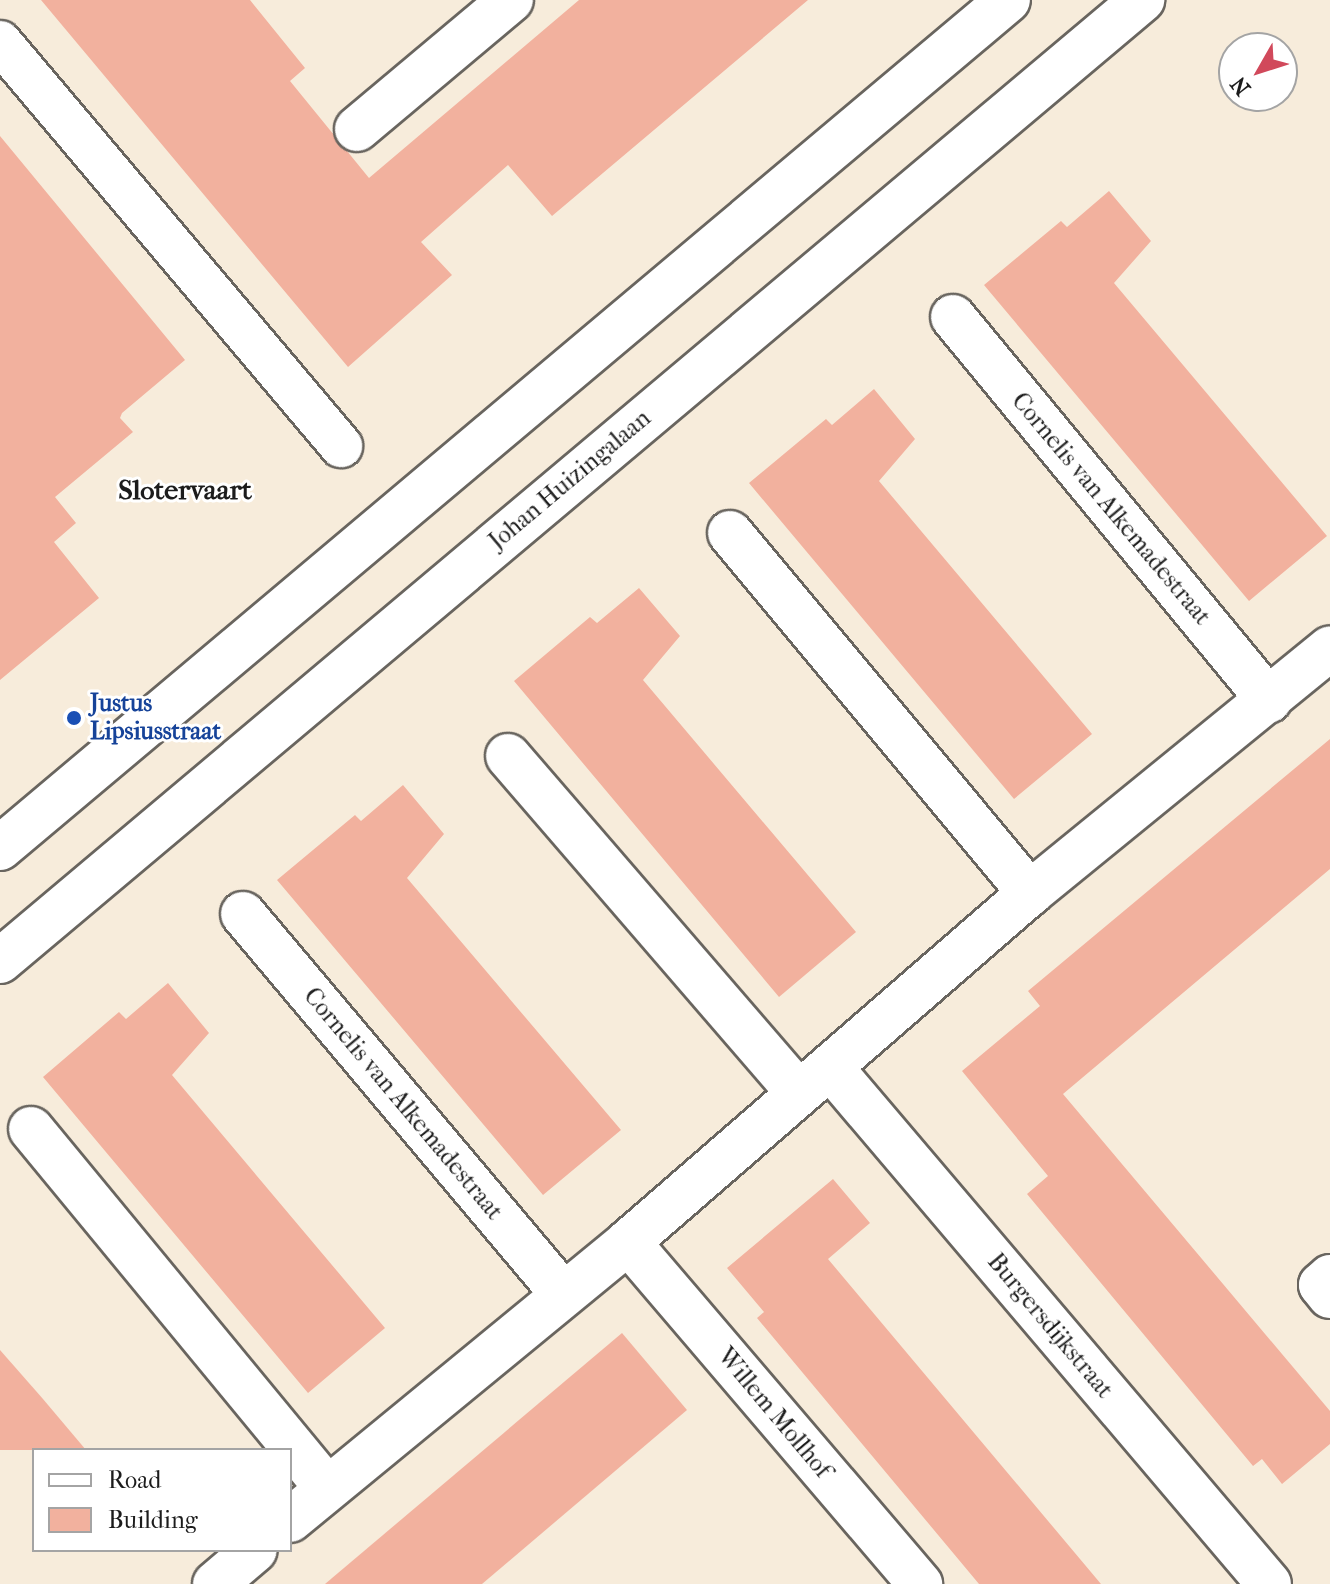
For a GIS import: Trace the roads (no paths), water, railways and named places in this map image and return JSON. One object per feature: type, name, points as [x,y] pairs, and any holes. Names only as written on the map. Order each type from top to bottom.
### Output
[{"type":"street","points":[[357,129],[511,0]]},
{"type":"street","points":[[0,848],[1008,0]]},
{"type":"street","name":"Johan Huizingalaan","points":[[0,961],[1142,0]]},
{"type":"street","points":[[0,42],[341,446]]},
{"type":"street","name":"Cornelis van Alkemadestraat","points":[[953,317],[1269,700]]},
{"type":"street","points":[[730,533],[1030,893]]},
{"type":"street","points":[[292,1518],[628,1242],[1030,893],[1330,648]]},
{"type":"street","points":[[508,756],[814,1080]]},
{"type":"street","name":"Cornelis van Alkemadestraat","points":[[243,914],[563,1294]]},
{"type":"street","name":"Burgersdijkstraat","points":[[814,1080],[1269,1584]]},
{"type":"street","points":[[31,1129],[327,1488]]},
{"type":"street","name":"Willem Mollhof","points":[[628,1242],[920,1584]]},
{"type":"street","points":[[1330,1277],[1321,1285],[1330,1296]]},
{"type":"street","points":[[215,1584],[253,1552]]},
{"type":"place","name":"Justus Lipsiusstraat","points":[[74,718]]},
{"type":"district","name":"Slotervaart","points":[[185,490]]}]
